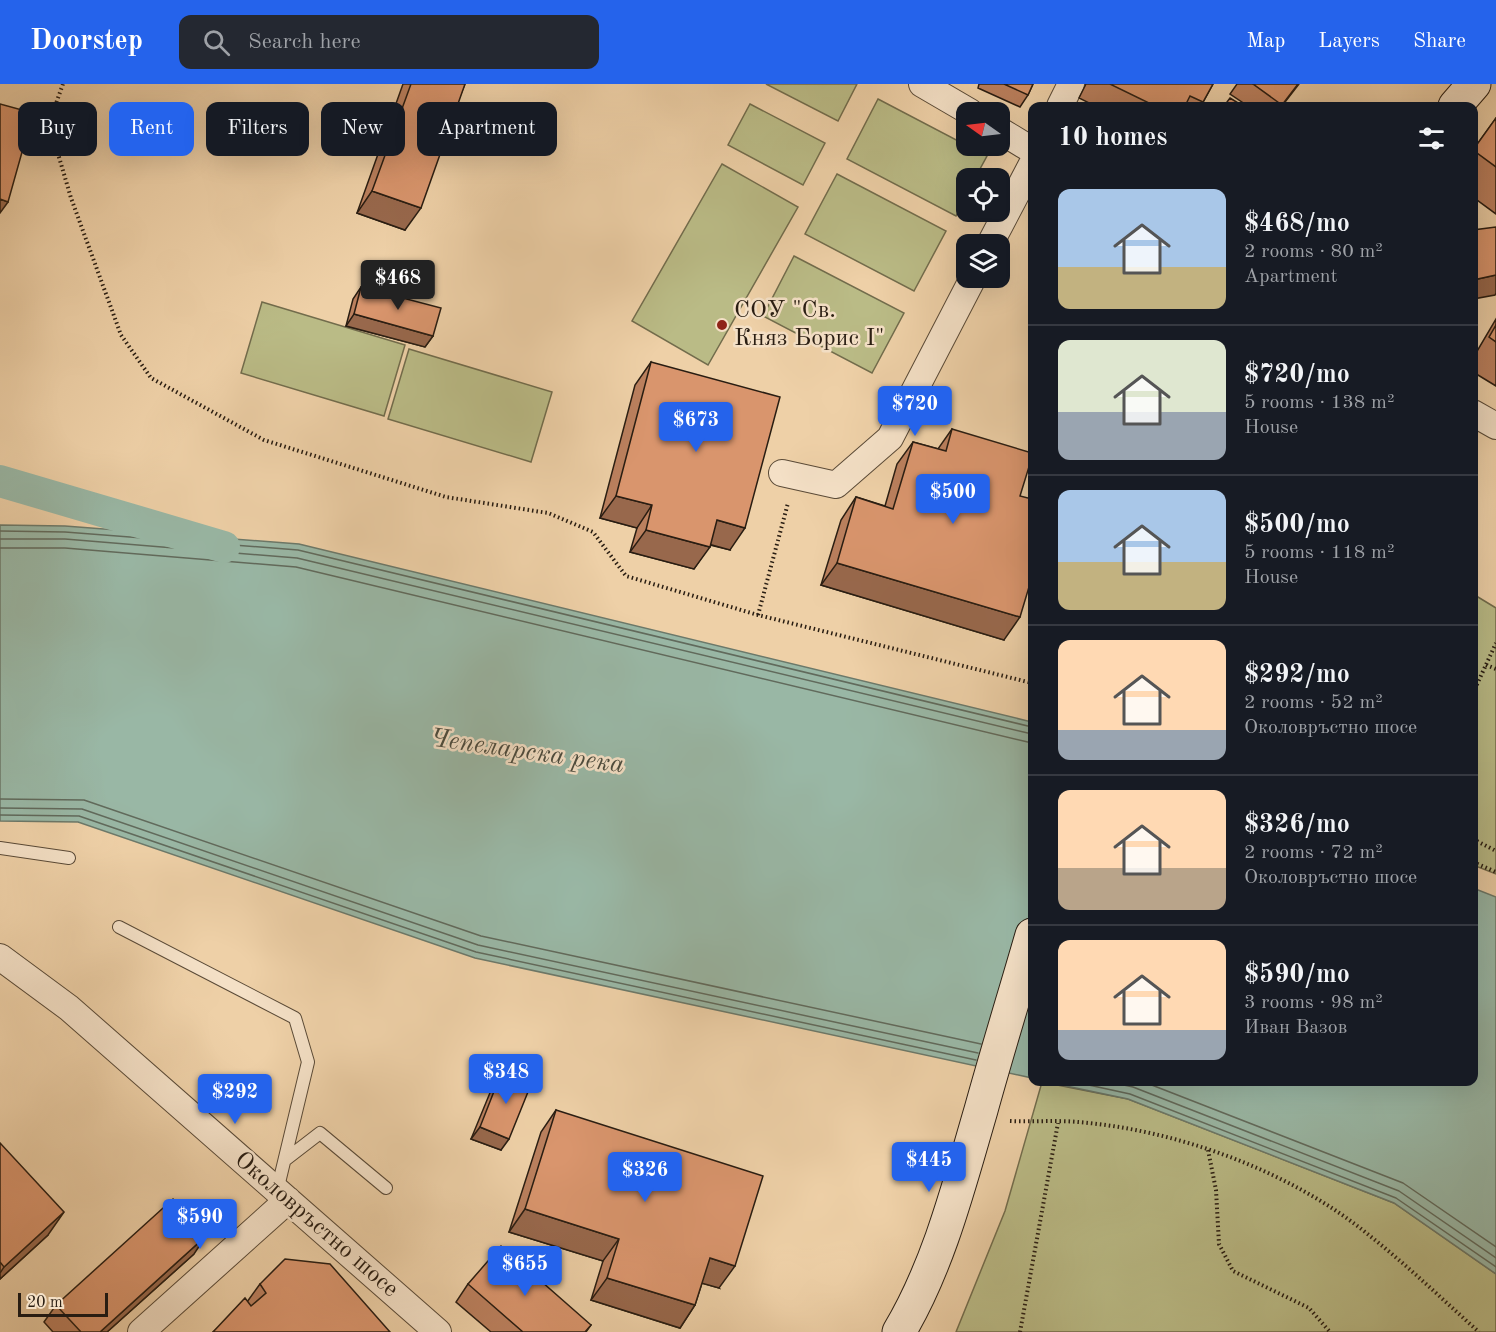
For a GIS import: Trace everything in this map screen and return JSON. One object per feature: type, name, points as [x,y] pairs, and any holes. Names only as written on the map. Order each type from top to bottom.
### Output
[{"type":"main road","points":[[899,1332],[912,1309],[938,1246],[1028,948]]},
{"type":"street","points":[[922,84],[956,104]]},
{"type":"street","points":[[1062,102],[1071,84]]},
{"type":"street","points":[[1010,137],[1028,148]]},
{"type":"street","points":[[995,234],[1028,172]]},
{"type":"street","points":[[789,474],[836,485],[890,438],[968,288]]},
{"type":"street","points":[[1478,416],[1496,426]]},
{"type":"street","name":"Околовръстно шосе","points":[[0,957],[69,1008],[438,1332]]},
{"type":"street","points":[[141,1332],[283,1196]]},
{"type":"lane","points":[[0,848],[69,858]]},
{"type":"lane","points":[[118,927],[295,1018],[308,1062],[285,1160],[283,1196]]},
{"type":"lane","points":[[285,1160],[320,1133],[386,1188]]},
{"type":"path","points":[[63,84],[49,123],[71,198],[121,335],[151,378],[264,440],[446,496],[548,513],[593,532],[626,576],[758,615],[1028,682]]},
{"type":"path","points":[[758,615],[789,474]]},
{"type":"path","points":[[1478,682],[1496,643]]},
{"type":"path","points":[[1486,664],[1496,669]]},
{"type":"path","points":[[1478,842],[1496,851]]},
{"type":"path","points":[[1478,864],[1496,872]]},
{"type":"path","points":[[1010,1121],[1076,1122],[1121,1128],[1209,1150],[1242,1161],[1304,1190],[1369,1234],[1479,1332]]},
{"type":"path","points":[[1020,1332],[1058,1123]]},
{"type":"path","points":[[1209,1150],[1216,1190],[1219,1244],[1233,1271],[1309,1308],[1330,1332]]},
{"type":"green space","points":[[766,84],[857,84],[838,121]]},
{"type":"green space","points":[[878,99],[956,140],[956,156],[987,156],[980,168],[956,168],[956,216],[847,159]]},
{"type":"green space","points":[[750,104],[825,143],[803,185],[728,145]]},
{"type":"green space","points":[[722,164],[798,207],[708,365],[632,321]]},
{"type":"green space","points":[[837,174],[946,231],[914,291],[805,234]]},
{"type":"green space","points":[[794,256],[904,313],[872,373],[763,316]]},
{"type":"green space","points":[[262,302],[405,345],[384,416],[241,373]]},
{"type":"green space","points":[[409,349],[552,392],[531,462],[388,419]]},
{"type":"green space","points":[[1478,597],[1496,608],[1496,874],[1478,867]]},
{"type":"green space","points":[[1041,1086],[1062,1086],[1128,1099],[1394,1203],[1496,1274],[1496,1332],[956,1332],[1005,1211]]},
{"type":"water","name":"Чепеларска река","points":[[0,525],[65,526],[299,544],[1028,721],[1028,1077],[475,958],[78,822],[0,821]]},
{"type":"water","points":[[1478,890],[1496,897],[1496,1274],[1394,1203],[1128,1099],[1066,1086],[1478,1086]]},
{"type":"building","points":[[411,84],[465,84],[459,102],[417,102],[417,156],[439,156],[421,208],[372,191],[385,156],[405,156],[404,102]]},
{"type":"building","points":[[1004,84],[1033,84],[1028,95]]},
{"type":"building","points":[[1110,84],[1213,84],[1203,102],[1190,96],[1187,102],[1147,102]]},
{"type":"building","points":[[1253,84],[1298,84],[1284,102],[1278,102]]},
{"type":"building","points":[[0,104],[18,109],[18,156],[21,156],[8,202],[0,199]]},
{"type":"building","points":[[1496,118],[1496,167],[1478,154],[1478,143]]},
{"type":"building","points":[[1496,227],[1496,275],[1478,279],[1478,229]]},
{"type":"building","points":[[361,287],[441,308],[433,336],[354,314]]},
{"type":"building","points":[[1496,325],[1496,342],[1489,337]]},
{"type":"building","points":[[651,362],[780,397],[745,528],[717,520],[710,547],[646,530],[652,505],[616,496]]},
{"type":"building","points":[[952,429],[1028,452],[1028,470],[1020,496],[1028,498],[1028,590],[1020,617],[837,563],[856,497],[893,509],[913,442],[946,451]]},
{"type":"building","points":[[502,1071],[532,1082],[509,1139],[480,1127]]},
{"type":"building","points":[[556,1110],[763,1176],[735,1266],[710,1258],[695,1305],[607,1278],[619,1239],[525,1209]]},
{"type":"building","points":[[0,1143],[64,1212],[4,1267],[0,1262]]},
{"type":"building","points":[[173,1199],[206,1236],[100,1332],[81,1332],[56,1305]]},
{"type":"building","points":[[501,1246],[591,1325],[585,1332],[523,1332],[468,1284]]},
{"type":"building","points":[[285,1259],[330,1264],[390,1332],[213,1332],[245,1298],[251,1306],[266,1293],[260,1284]]},
{"type":"waterway","points":[[0,481],[224,547]]},
{"type":"place","name":"СОУ \"Св. Княз Борис I\"","points":[[722,325]]}]
